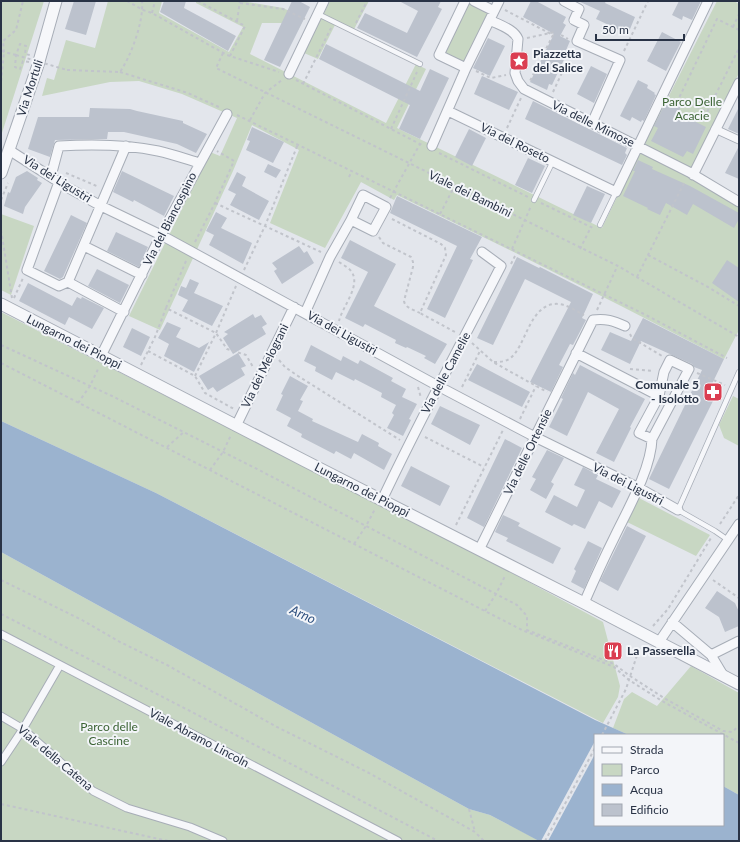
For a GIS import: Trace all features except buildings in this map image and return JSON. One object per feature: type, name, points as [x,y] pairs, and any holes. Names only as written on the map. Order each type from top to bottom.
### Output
[{"type":"street","name":"Via Mortuli","points":[[1,174],[56,1]]},
{"type":"street","points":[[288,76],[324,1]]},
{"type":"street","points":[[465,1],[439,55],[466,68]]},
{"type":"street","points":[[474,1],[494,11]]},
{"type":"street","points":[[431,148],[466,68],[499,1]]},
{"type":"street","points":[[564,1],[579,8],[574,20],[584,25],[577,41],[620,60],[592,123]]},
{"type":"street","points":[[616,192],[708,1]]},
{"type":"street","points":[[490,20],[512,31],[518,39],[515,73],[518,81],[524,89]]},
{"type":"street","points":[[691,174],[739,83]]},
{"type":"street","name":"Via delle Mimose","points":[[524,89],[691,174],[739,202]]},
{"type":"street","name":"Via del Roseto","points":[[448,111],[616,192]]},
{"type":"street","name":"Via del Biancospino","points":[[103,357],[161,235],[199,163],[229,113]]},
{"type":"street","points":[[715,129],[739,140]]},
{"type":"street","name":"Via del Biancospino","points":[[52,172],[59,146],[90,144],[126,146],[159,151],[199,163]]},
{"type":"street","points":[[59,182],[26,270],[59,286],[68,282],[126,146]]},
{"type":"street","name":"Via dei Ligustri","points":[[9,150],[52,172],[59,182],[101,206],[161,235],[438,386],[510,419],[535,437],[639,488],[678,510]]},
{"type":"street","points":[[305,313],[330,257],[363,196],[384,210],[373,231],[351,220]]},
{"type":"street","name":"Via del Biancospino","points":[[84,246],[142,275]]},
{"type":"street","name":"Via delle Camelie","points":[[379,504],[438,386],[501,266],[482,252]]},
{"type":"street","points":[[68,282],[124,312]]},
{"type":"street","name":"Lungarno dei Pioppi","points":[[1,304],[236,426],[379,504],[451,536],[739,684]]},
{"type":"street","name":"Via dei Melograni","points":[[236,426],[259,376],[294,307]]},
{"type":"street","points":[[593,320],[610,320],[625,326]]},
{"type":"street","name":"Via delle Ortensie","points":[[479,550],[593,320]]},
{"type":"street","points":[[576,353],[659,396]]},
{"type":"street","points":[[584,603],[639,488],[652,449],[652,439],[689,369],[670,360],[664,372],[659,396],[639,433],[652,439]]},
{"type":"street","points":[[659,642],[739,524]]},
{"type":"street","name":"Lungarno dei Pioppi","points":[[672,622],[711,655],[723,675]]},
{"type":"street","name":"Viale Abramo Lincoln","points":[[1,634],[398,841]]},
{"type":"street","points":[[711,655],[739,641]]},
{"type":"street","points":[[1,762],[23,729],[60,665]]},
{"type":"street","name":"Viale della Catena","points":[[1,716],[23,729],[94,791],[127,808],[190,827],[223,841]]},
{"type":"lane","points":[[318,14],[420,64]]},
{"type":"lane","points":[[534,200],[553,161]]},
{"type":"lane","points":[[600,224],[616,192]]},
{"type":"lane","points":[[728,540],[678,510],[739,372]]},
{"type":"path","points":[[1,84],[4,52],[3,41],[16,30],[23,1]]},
{"type":"path","points":[[127,1],[152,13],[223,53],[288,76],[420,144],[431,148],[597,230]]},
{"type":"path","points":[[120,72],[128,60],[143,10],[142,1]]},
{"type":"path","points":[[152,13],[155,1]]},
{"type":"path","points":[[198,1],[245,26],[230,56]]},
{"type":"path","points":[[352,30],[367,1]]},
{"type":"path","points":[[620,60],[648,1]]},
{"type":"path","points":[[237,21],[240,2],[283,9],[314,23]]},
{"type":"path","points":[[733,27],[739,14]]},
{"type":"path","points":[[739,30],[717,19],[679,98],[707,112],[739,48]]},
{"type":"path","points":[[303,84],[334,22]]},
{"type":"path","points":[[518,39],[555,32]]},
{"type":"path","points":[[548,102],[577,41]]},
{"type":"path","points":[[20,44],[26,46],[25,54],[38,61],[23,61],[20,69],[15,67],[16,55],[20,44]]},
{"type":"path","points":[[1,50],[67,70],[120,72],[188,93],[229,113],[250,120],[646,315],[727,358]]},
{"type":"path","name":"Viale dei Bambini","points":[[223,53],[216,68],[580,249],[618,266],[738,336]]},
{"type":"path","points":[[391,129],[420,64]]},
{"type":"path","points":[[466,68],[491,78],[515,73]]},
{"type":"path","points":[[250,120],[265,93],[288,76]]},
{"type":"path","points":[[503,137],[524,89]]},
{"type":"path","points":[[195,376],[216,334],[225,309],[265,226],[298,144]]},
{"type":"path","points":[[420,144],[384,210],[445,248],[446,255],[420,313]]},
{"type":"path","points":[[137,374],[148,351],[177,279],[234,161],[210,146]]},
{"type":"path","points":[[349,177],[352,171]]},
{"type":"path","points":[[52,172],[107,190]]},
{"type":"path","points":[[637,277],[691,174]]},
{"type":"path","points":[[440,214],[454,186]]},
{"type":"path","points":[[512,249],[534,200]]},
{"type":"path","points":[[215,203],[306,244],[350,270],[355,279],[353,290],[339,320],[343,334]]},
{"type":"path","points":[[580,249],[591,227]]},
{"type":"path","points":[[1,230],[13,300],[26,270]]},
{"type":"path","points":[[373,231],[383,243],[411,257],[413,267],[404,304],[465,337],[493,362],[555,396]]},
{"type":"path","points":[[648,255],[708,287],[739,306]]},
{"type":"path","points":[[493,362],[502,362],[510,359],[516,352],[535,318],[549,305],[557,304],[566,306],[593,320],[618,266]]},
{"type":"path","points":[[166,308],[216,334],[227,349],[246,355],[259,376]]},
{"type":"path","points":[[625,326],[632,338],[670,360]]},
{"type":"path","points":[[1,345],[184,432],[517,605],[527,616],[527,630],[614,664],[630,678],[723,731],[732,732],[739,726]]},
{"type":"path","points":[[148,351],[195,376],[205,393],[242,414]]},
{"type":"path","points":[[272,351],[285,367],[409,446]]},
{"type":"path","points":[[460,389],[480,351]]},
{"type":"path","points":[[280,361],[283,355]]},
{"type":"path","points":[[78,403],[90,386],[103,357]]},
{"type":"path","points":[[1,364],[522,630],[614,667],[662,701],[722,734]]},
{"type":"path","points":[[628,369],[664,372]]},
{"type":"path","points":[[689,369],[732,388]]},
{"type":"path","points":[[416,381],[421,399]]},
{"type":"path","points":[[451,536],[484,467],[510,419],[520,420],[536,386]]},
{"type":"path","points":[[210,470],[223,452],[236,426]]},
{"type":"path","points":[[166,448],[184,432]]},
{"type":"path","points":[[416,432],[484,467]]},
{"type":"path","points":[[652,627],[668,609],[715,531],[739,495]]},
{"type":"path","points":[[354,544],[379,504]]},
{"type":"path","points":[[485,611],[496,594],[510,566]]},
{"type":"path","points":[[1,580],[82,620],[120,642],[169,666],[275,726],[369,772],[475,832],[484,841]]},
{"type":"path","points":[[712,580],[739,598]]},
{"type":"path","points":[[1,614],[304,770],[438,841]]},
{"type":"path","points":[[603,734],[626,689],[639,649]]},
{"type":"path","points":[[724,735],[739,743]]},
{"type":"path","points":[[545,841],[594,750]]},
{"type":"path","points":[[1,804],[168,841]]},
{"type":"path","points":[[469,809],[475,832]]},
{"type":"green space","points":[[1,1],[44,1],[1,136]]},
{"type":"green space","points":[[108,1],[162,1],[159,13],[229,52],[243,27],[196,3],[196,1],[242,1],[283,8],[304,18],[298,30],[281,23],[262,23],[250,54],[386,123],[416,64],[426,69],[397,128],[602,228],[640,149],[691,178],[739,208],[739,330],[724,359],[397,195],[394,200],[361,182],[325,248],[270,223],[299,150],[252,125],[233,171],[160,330],[129,316],[210,152],[220,156],[237,118],[182,94],[139,81],[110,82],[42,96],[47,78],[54,80],[66,40],[95,48]]},
{"type":"green space","points":[[330,1],[369,1],[352,33],[335,25],[318,59],[304,53]]},
{"type":"green space","name":"Parco Delle Acacie","points":[[717,1],[734,1],[739,4],[739,73],[691,169],[644,145]]},
{"type":"green space","points":[[468,2],[490,12],[465,64],[443,54]]},
{"type":"green space","points":[[1,214],[34,226],[11,295],[1,290]]},
{"type":"green space","points":[[1,312],[482,557],[603,622],[620,686],[618,697],[603,723],[156,493],[1,421]]},
{"type":"green space","points":[[733,396],[739,399],[739,446],[724,438],[719,425]]},
{"type":"green space","points":[[639,498],[710,535],[696,556],[627,522]]},
{"type":"green space","name":"Parco delle Cascine","points":[[1,552],[469,809],[490,815],[540,841],[1,841]]},
{"type":"green space","points":[[691,666],[739,693],[739,795],[724,787],[724,734],[627,734],[613,728],[624,699],[632,692],[657,706]]},
{"type":"water","name":"Arno","points":[[1,421],[156,493],[595,720],[627,734],[594,734],[594,826],[724,826],[724,787],[739,795],[739,841],[539,841],[490,815],[469,809],[1,552]]},
{"type":"pier","points":[[594,743],[594,756],[548,841],[541,841]]},
{"type":"place","name":"Piazzetta del Salice","points":[[519,61]]},
{"type":"place","name":"Comunale 5 - Isolotto","points":[[713,392]]},
{"type":"place","name":"La Passerella","points":[[613,651]]}]
